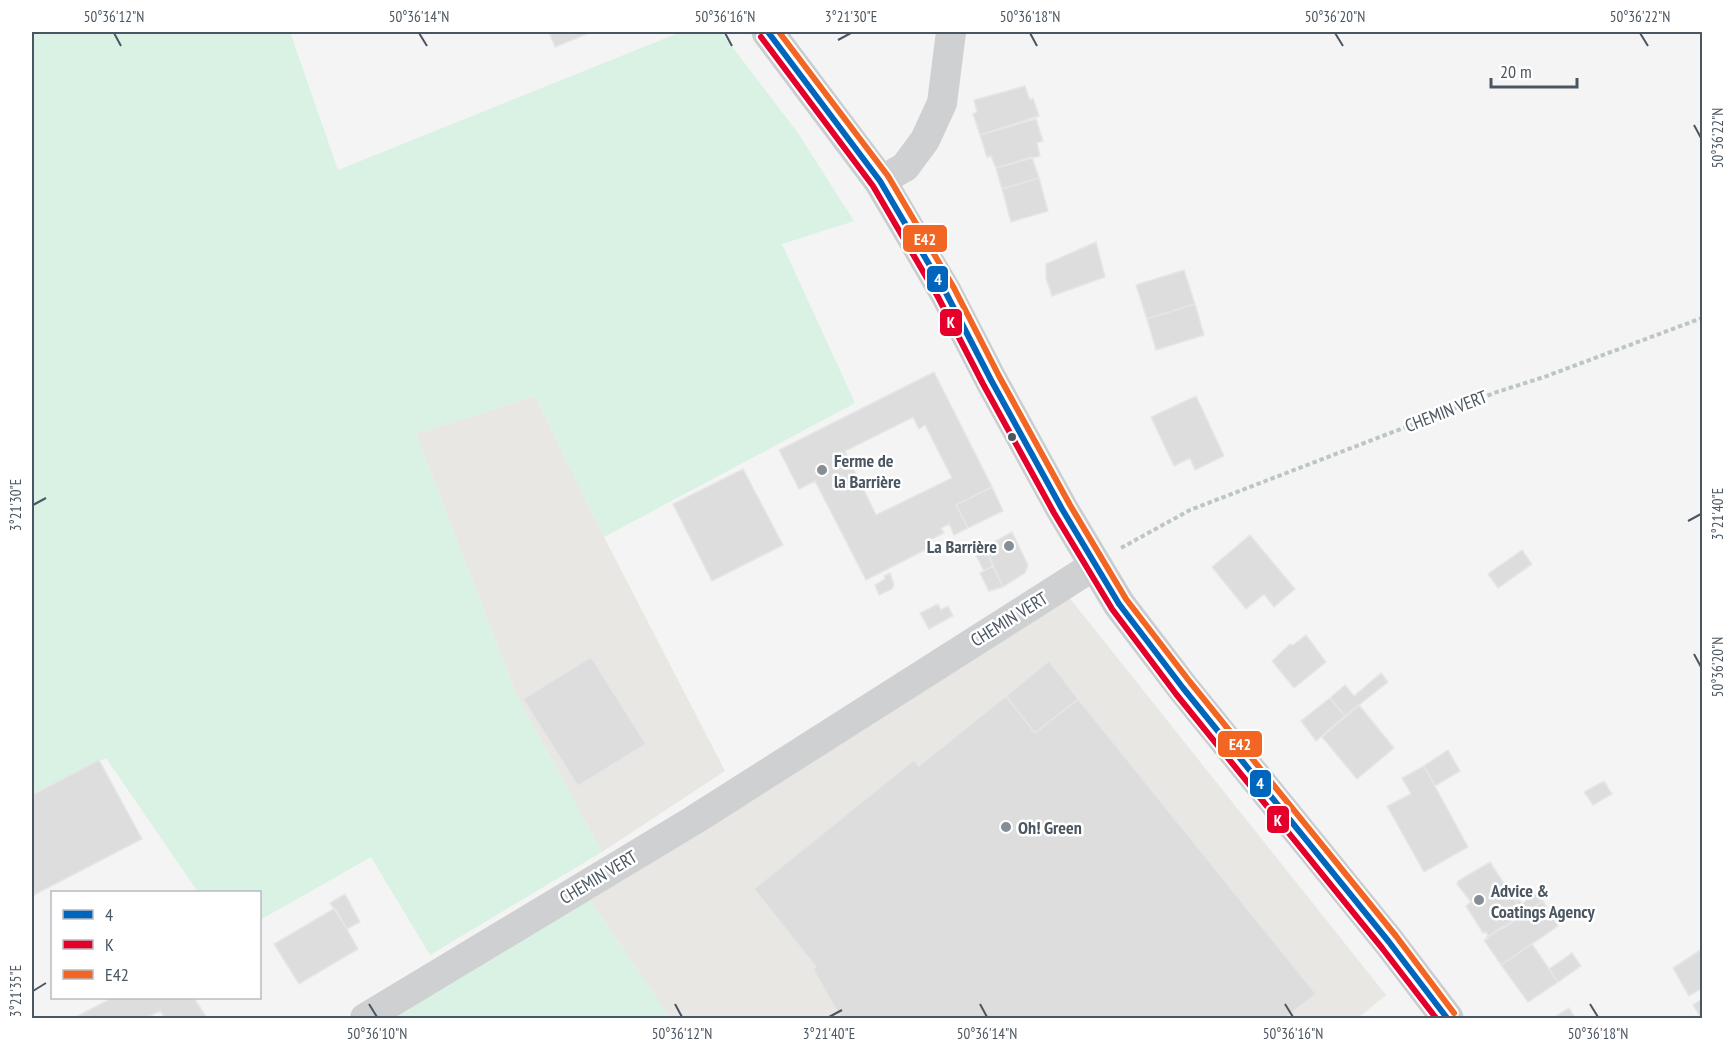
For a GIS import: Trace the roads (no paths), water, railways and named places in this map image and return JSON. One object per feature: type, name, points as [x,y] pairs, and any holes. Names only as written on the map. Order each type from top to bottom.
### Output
[{"type":"main road","points":[[768,32],[880,181],[946,293],[1040,469],[1119,604],[1183,688],[1389,942],[1447,1018]]},
{"type":"street","points":[[880,181],[905,167],[925,140],[942,103],[951,32]]},
{"type":"street","name":"CHEMIN VERT","points":[[365,1018],[694,820],[1095,564]]},
{"type":"place","name":"Ferme de la Barrière","points":[[822,470]]},
{"type":"place","name":"La Barrière","points":[[1009,546]]},
{"type":"place","name":"Oh! Green","points":[[1006,827]]},
{"type":"place","name":"Advice & Coatings Agency","points":[[1479,900]]}]
